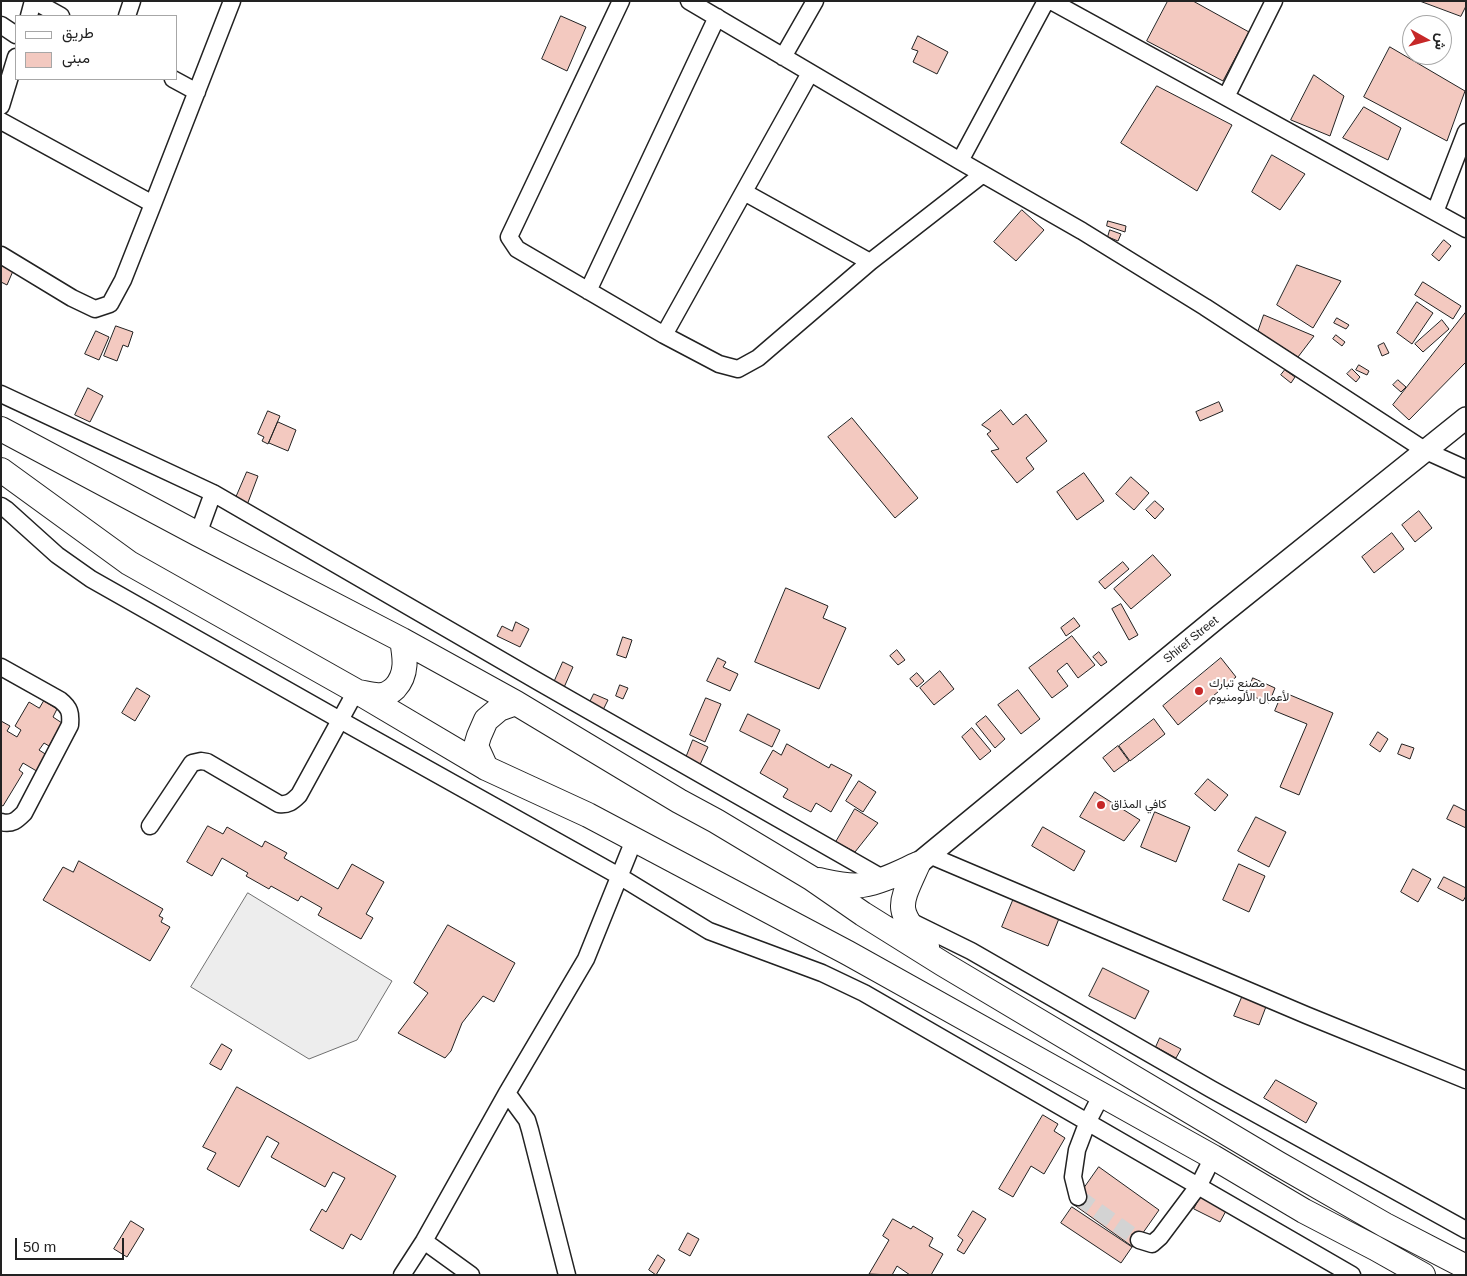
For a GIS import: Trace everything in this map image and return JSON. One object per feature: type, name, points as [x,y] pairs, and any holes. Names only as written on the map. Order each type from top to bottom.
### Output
[{"type":"highway","points":[[1,428],[198,534],[402,640],[516,703],[811,878],[863,914],[943,964],[1328,1193],[1466,1267]]},
{"type":"highway","points":[[1,470],[129,563],[356,691],[486,768],[588,815],[848,953],[1102,1094],[1304,1211],[1423,1275]]},
{"type":"highway","points":[[356,691],[382,695],[393,690],[401,681],[405,671],[402,640]]},
{"type":"highway","points":[[486,768],[476,746],[478,736],[486,720],[499,709],[516,703]]},
{"type":"highway","points":[[811,878],[850,886],[862,885],[884,879],[923,859]]},
{"type":"highway","points":[[923,859],[905,893],[902,907],[905,919],[912,929],[943,964]]},
{"type":"main road","name":"Shiref Street","points":[[923,859],[1218,617],[1466,418]]},
{"type":"street","points":[[29,15],[34,1],[59,15]]},
{"type":"street","points":[[127,15],[132,1]]},
{"type":"street","points":[[1,255],[72,298],[95,309],[110,304],[123,280],[232,1]]},
{"type":"street","points":[[621,1],[509,237],[517,249],[664,335],[719,364],[738,369],[758,358],[870,262],[983,174]]},
{"type":"street","points":[[689,1],[1082,231],[1205,307],[1426,451],[1466,469]]},
{"type":"street","points":[[783,57],[815,1]]},
{"type":"street","points":[[960,161],[1046,1]]},
{"type":"street","points":[[1052,1],[1466,229]]},
{"type":"street","points":[[1226,97],[1274,1]]},
{"type":"street","points":[[588,291],[717,17]]},
{"type":"street","points":[[1,26],[15,33]]},
{"type":"street","points":[[1,106],[15,61]]},
{"type":"street","points":[[664,335],[810,73]]},
{"type":"street","points":[[175,80],[197,92]]},
{"type":"street","points":[[1,121],[153,204]]},
{"type":"street","points":[[1435,212],[1466,132]]},
{"type":"street","points":[[744,192],[870,262]]},
{"type":"street","points":[[1,394],[213,492],[884,879]]},
{"type":"street","points":[[198,534],[213,492]]},
{"type":"street","points":[[1,506],[57,556],[90,579],[619,876],[709,931],[864,992],[1352,1275]]},
{"type":"street","points":[[1,667],[60,700],[68,706],[71,715],[70,725],[24,813],[13,822],[6,824],[1,822]]},
{"type":"street","points":[[150,826],[192,763],[200,761],[207,762],[279,804],[286,805],[292,802],[299,795],[356,691]]},
{"type":"street","points":[[402,1275],[424,1241],[507,1093],[586,959],[634,840]]},
{"type":"street","points":[[923,859],[1466,1080]]},
{"type":"street","points":[[905,919],[971,951],[1212,1089],[1466,1230]]},
{"type":"street","points":[[507,1093],[526,1120],[530,1130],[567,1275]]},
{"type":"street","points":[[1078,1197],[1073,1177],[1077,1150],[1088,1121],[1102,1094]]},
{"type":"street","points":[[1138,1240],[1152,1244],[1160,1237],[1199,1185],[1213,1157]]},
{"type":"street","points":[[424,1241],[471,1275]]},
{"type":"shaded area","points":[[248,893],[392,981],[357,1040],[309,1059],[191,987]]},
{"type":"building","points":[[1168,1],[1193,1],[1249,32],[1223,81],[1147,41]]},
{"type":"building","points":[[1420,1],[1466,1],[1466,6],[1461,16]]},
{"type":"building","points":[[561,16],[586,27],[567,71],[542,59]]},
{"type":"building","points":[[918,36],[948,52],[937,74],[913,62],[918,51],[912,49]]},
{"type":"building","points":[[1390,47],[1402,54],[1402,65],[1421,65],[1465,91],[1447,141],[1364,97]]},
{"type":"building","points":[[1314,75],[1344,96],[1330,136],[1291,120]]},
{"type":"building","points":[[1157,86],[1232,125],[1197,191],[1121,143]]},
{"type":"building","points":[[1364,107],[1401,128],[1388,160],[1343,138]]},
{"type":"building","points":[[1272,155],[1305,174],[1280,210],[1252,192]]},
{"type":"building","points":[[1022,210],[1044,230],[1016,261],[994,242]]},
{"type":"building","points":[[1108,221],[1126,226],[1125,232],[1107,226]]},
{"type":"building","points":[[1110,230],[1121,234],[1118,241],[1108,237]]},
{"type":"building","points":[[1444,240],[1451,246],[1439,261],[1432,255]]},
{"type":"building","points":[[1,265],[13,271],[7,285],[1,282]]},
{"type":"building","points":[[1297,265],[1341,281],[1313,328],[1277,305]]},
{"type":"building","points":[[1423,282],[1461,306],[1453,319],[1415,295]]},
{"type":"building","points":[[1417,302],[1433,313],[1412,344],[1397,333]]},
{"type":"building","points":[[1466,312],[1466,362],[1409,420],[1393,405]]},
{"type":"building","points":[[1264,315],[1314,336],[1298,357],[1258,332]]},
{"type":"building","points":[[1337,318],[1349,325],[1346,329],[1334,323]]},
{"type":"building","points":[[1442,320],[1449,329],[1423,352],[1415,344]]},
{"type":"building","points":[[116,326],[133,332],[128,347],[123,345],[117,361],[104,356]]},
{"type":"building","points":[[96,331],[109,337],[99,360],[85,354]]},
{"type":"building","points":[[1336,335],[1345,342],[1342,346],[1333,339]]},
{"type":"building","points":[[1384,343],[1389,353],[1382,356],[1378,346]]},
{"type":"building","points":[[1359,365],[1369,371],[1367,375],[1356,370]]},
{"type":"building","points":[[1352,369],[1360,377],[1356,382],[1347,374]]},
{"type":"building","points":[[1285,370],[1295,377],[1291,383],[1281,375]]},
{"type":"building","points":[[1398,380],[1406,387],[1401,392],[1393,385]]},
{"type":"building","points":[[88,388],[103,396],[90,422],[75,415]]},
{"type":"building","points":[[1219,402],[1223,411],[1200,421],[1196,412]]},
{"type":"building","points":[[1001,410],[1013,425],[1026,414],[1047,441],[1026,458],[1034,469],[1017,483],[991,451],[999,449],[987,434],[991,431],[982,425]]},
{"type":"building","points":[[268,411],[280,416],[268,444],[262,441],[264,437],[258,434]]},
{"type":"building","points":[[852,418],[918,498],[895,518],[828,437]]},
{"type":"building","points":[[278,422],[296,430],[288,451],[269,443]]},
{"type":"building","points":[[247,472],[258,476],[247,505],[235,500]]},
{"type":"building","points":[[1084,473],[1104,501],[1077,520],[1057,492]]},
{"type":"building","points":[[1131,477],[1149,493],[1134,510],[1116,494]]},
{"type":"building","points":[[1155,501],[1164,509],[1155,519],[1146,510]]},
{"type":"building","points":[[1419,511],[1432,528],[1415,542],[1402,525]]},
{"type":"building","points":[[1392,533],[1404,549],[1374,573],[1362,557]]},
{"type":"building","points":[[1153,555],[1171,575],[1131,609],[1114,589]]},
{"type":"building","points":[[1123,562],[1129,569],[1105,589],[1099,582]]},
{"type":"building","points":[[786,588],[828,606],[823,618],[846,628],[819,689],[755,662]]},
{"type":"building","points":[[1121,604],[1138,635],[1129,640],[1112,609]]},
{"type":"building","points":[[1074,618],[1080,626],[1066,636],[1061,628]]},
{"type":"building","points":[[516,622],[529,629],[520,647],[497,636],[502,626],[512,631]]},
{"type":"building","points":[[1072,636],[1095,665],[1078,678],[1067,663],[1057,671],[1068,686],[1052,698],[1029,668]]},
{"type":"building","points":[[623,637],[632,640],[626,658],[617,655]]},
{"type":"building","points":[[897,650],[905,660],[898,665],[890,656]]},
{"type":"building","points":[[1099,652],[1107,662],[1101,666],[1093,657]]},
{"type":"building","points":[[718,658],[726,662],[723,667],[738,674],[730,691],[707,681]]},
{"type":"building","name":"مصنع تبارك لأعمال الألومنيوم","points":[[1221,658],[1236,677],[1178,725],[1163,706]]},
{"type":"building","points":[[563,662],[573,667],[562,692],[552,687]]},
{"type":"building","points":[[940,671],[954,689],[934,705],[920,688]]},
{"type":"building","points":[[917,673],[924,681],[917,687],[910,679]]},
{"type":"building","points":[[1253,678],[1275,688],[1269,703],[1247,694]]},
{"type":"building","points":[[620,685],[628,688],[623,699],[616,696]]},
{"type":"building","points":[[137,688],[150,696],[135,721],[122,713]]},
{"type":"building","points":[[1018,690],[1040,719],[1021,734],[998,705]]},
{"type":"building","points":[[1283,692],[1333,713],[1299,795],[1280,787],[1307,724],[1275,711]]},
{"type":"building","points":[[594,694],[608,700],[601,714],[587,708]]},
{"type":"building","points":[[706,698],[721,704],[705,742],[690,735]]},
{"type":"building","points":[[44,701],[57,709],[53,717],[62,723],[49,746],[44,743],[39,750],[50,757],[40,773],[23,763],[19,770],[23,773],[3,806],[1,805],[1,721],[10,726],[7,731],[17,737],[21,730],[15,726],[29,702],[39,708]]},
{"type":"building","points":[[748,714],[780,730],[772,747],[740,731]]},
{"type":"building","points":[[986,716],[1005,739],[995,748],[976,724]]},
{"type":"building","points":[[1154,719],[1165,734],[1130,761],[1119,746]]},
{"type":"building","points":[[972,728],[991,751],[980,760],[962,737]]},
{"type":"building","points":[[1378,732],[1388,739],[1380,752],[1370,745]]},
{"type":"building","points":[[693,740],[708,747],[698,769],[684,763]]},
{"type":"building","points":[[787,744],[829,768],[831,764],[852,775],[831,812],[816,803],[811,812],[783,797],[788,789],[760,773],[773,750],[781,755]]},
{"type":"building","points":[[1402,744],[1414,748],[1410,759],[1398,754]]},
{"type":"building","points":[[1118,746],[1129,761],[1114,772],[1103,758]]},
{"type":"building","points":[[1208,779],[1228,795],[1215,811],[1195,794]]},
{"type":"building","points":[[859,781],[876,792],[863,812],[846,801]]},
{"type":"building","name":"كافي المذاق","points":[[1095,792],[1140,820],[1124,841],[1080,817]]},
{"type":"building","points":[[1454,805],[1466,811],[1466,828],[1447,819]]},
{"type":"building","points":[[855,809],[878,823],[855,852],[836,842]]},
{"type":"building","points":[[1155,812],[1190,827],[1176,862],[1141,847]]},
{"type":"building","points":[[1256,817],[1286,832],[1269,867],[1238,851]]},
{"type":"building","points":[[208,826],[223,834],[227,827],[262,847],[265,841],[287,853],[284,858],[338,889],[352,864],[384,882],[366,914],[373,918],[361,939],[318,915],[322,908],[301,896],[298,901],[271,886],[269,889],[246,876],[248,873],[222,858],[212,876],[187,862]]},
{"type":"building","points":[[1043,827],[1085,851],[1074,871],[1032,846]]},
{"type":"building","points":[[79,861],[163,909],[159,916],[163,918],[161,922],[170,927],[150,961],[43,900],[63,867],[73,872]]},
{"type":"building","points":[[1239,864],[1265,876],[1249,912],[1223,900]]},
{"type":"building","points":[[1413,869],[1431,879],[1418,902],[1401,892]]},
{"type":"building","points":[[1444,877],[1466,888],[1466,896],[1463,901],[1438,888]]},
{"type":"building","points":[[1014,898],[1060,916],[1048,946],[1002,927]]},
{"type":"building","points":[[448,925],[515,963],[494,1002],[483,996],[462,1023],[451,1051],[445,1058],[398,1033],[428,993],[414,983]]},
{"type":"building","points":[[1103,968],[1149,991],[1135,1019],[1089,996]]},
{"type":"building","points":[[1243,995],[1267,1004],[1259,1025],[1234,1016]]},
{"type":"building","points":[[1160,1038],[1181,1049],[1176,1058],[1156,1047]]},
{"type":"building","points":[[222,1044],[232,1050],[221,1070],[210,1064]]},
{"type":"building","points":[[1276,1080],[1317,1103],[1306,1123],[1264,1098]]},
{"type":"building","points":[[237,1087],[396,1176],[361,1240],[351,1234],[343,1249],[310,1230],[322,1209],[326,1212],[345,1178],[333,1172],[325,1187],[271,1157],[279,1143],[267,1136],[239,1187],[207,1169],[216,1153],[203,1147]]},
{"type":"building","points":[[1043,1115],[1058,1124],[1054,1131],[1065,1138],[1044,1174],[1031,1166],[1013,1197],[999,1189]]},
{"type":"building","points":[[1099,1167],[1159,1210],[1133,1247],[1073,1204]]},
{"type":"building","points":[[1201,1196],[1227,1209],[1220,1222],[1194,1209]]},
{"type":"building","points":[[1072,1207],[1132,1247],[1121,1263],[1061,1223]]},
{"type":"building","points":[[973,1211],[986,1219],[964,1254],[957,1250],[963,1240],[958,1236]]},
{"type":"building","points":[[893,1219],[911,1229],[913,1226],[933,1238],[929,1246],[943,1254],[931,1275],[910,1275],[897,1266],[892,1275],[869,1274],[889,1240],[883,1236]]},
{"type":"building","points":[[131,1221],[144,1229],[127,1257],[114,1249]]},
{"type":"building","points":[[688,1233],[699,1239],[690,1256],[679,1250]]},
{"type":"building","points":[[658,1255],[665,1260],[656,1275],[649,1270]]},
{"type":"tunnel","points":[[1078,1197],[1139,1240]]},
{"type":"place","name":"مصنع تبارك لأعمال الألومنيوم","points":[[1199,691]]},
{"type":"place","name":"كافي المذاق","points":[[1101,805]]}]
